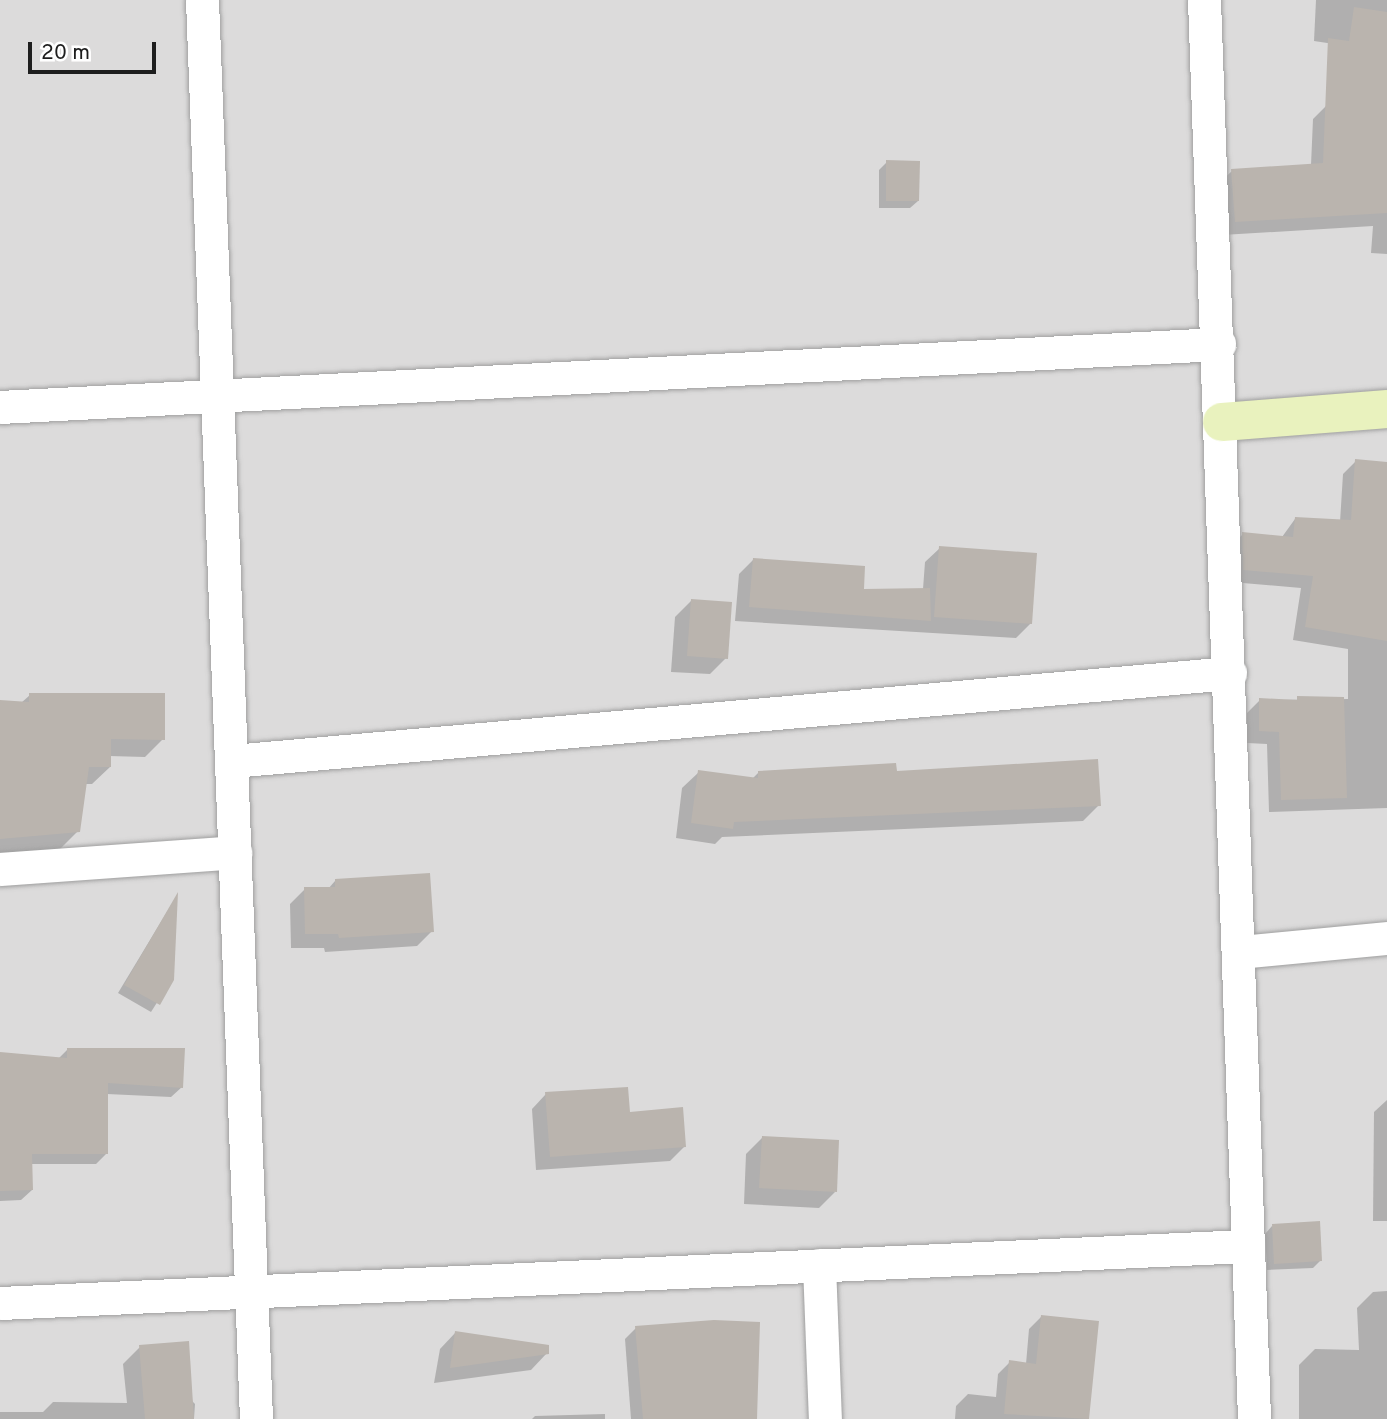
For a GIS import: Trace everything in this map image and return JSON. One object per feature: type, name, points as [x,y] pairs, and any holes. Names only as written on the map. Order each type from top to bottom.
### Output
[{"type":"street","points":[[202,0],[256,1419]]},
{"type":"street","points":[[1204,0],[1222,422],[1254,1419]]},
{"type":"street","points":[[0,407],[1219,344]]},
{"type":"street","points":[[1222,422],[1387,409]]},
{"type":"street","points":[[232,761],[1230,673]]},
{"type":"street","points":[[0,869],[235,852]]},
{"type":"street","points":[[1239,952],[1387,938]]},
{"type":"street","points":[[0,1303],[1248,1246]]},
{"type":"street","points":[[819,1265],[825,1419]]},
{"type":"shaded area","points":[[0,0],[1387,0],[1387,1419],[0,1419]]},
{"type":"building","points":[[1354,7],[1387,12],[1387,213],[1235,222],[1231,169],[1323,163],[1328,38],[1349,41]]},
{"type":"building","points":[[886,160],[920,161],[919,201],[886,201]]},
{"type":"building","points":[[1355,459],[1387,462],[1387,641],[1305,627],[1313,576],[1243,570],[1242,532],[1293,537],[1295,517],[1351,520]]},
{"type":"building","points":[[939,546],[1037,553],[1032,624],[934,617]]},
{"type":"building","points":[[753,558],[865,566],[864,589],[930,588],[931,621],[749,607]]},
{"type":"building","points":[[691,599],[732,602],[728,659],[687,656]]},
{"type":"building","points":[[29,693],[165,693],[165,740],[111,739],[111,767],[89,767],[80,832],[0,839],[0,700],[29,702]]},
{"type":"building","points":[[1297,696],[1344,697],[1347,798],[1281,800],[1279,732],[1259,731],[1259,698],[1297,700]]},
{"type":"building","points":[[1098,759],[1101,806],[734,822],[733,829],[691,823],[698,770],[758,778],[758,771],[896,763],[897,771]]},
{"type":"building","points":[[430,873],[434,932],[339,938],[338,934],[305,934],[304,887],[335,887],[335,879]]},
{"type":"building","points":[[178,892],[174,980],[160,1005],[124,985]]},
{"type":"building","points":[[67,1048],[185,1048],[183,1088],[108,1083],[108,1154],[32,1154],[33,1190],[0,1191],[0,1052],[67,1058]]},
{"type":"building","points":[[628,1087],[630,1112],[683,1107],[686,1147],[550,1157],[545,1092]]},
{"type":"building","points":[[762,1136],[839,1140],[837,1192],[759,1188]]},
{"type":"building","points":[[1320,1221],[1322,1261],[1274,1264],[1272,1224]]},
{"type":"building","points":[[1041,1315],[1099,1321],[1089,1419],[1004,1414],[1009,1360],[1036,1364]]},
{"type":"building","points":[[714,1320],[760,1322],[757,1419],[643,1419],[635,1326]]},
{"type":"building","points":[[455,1331],[549,1345],[549,1354],[450,1368]]},
{"type":"building","points":[[189,1341],[194,1419],[145,1419],[139,1345]]}]
